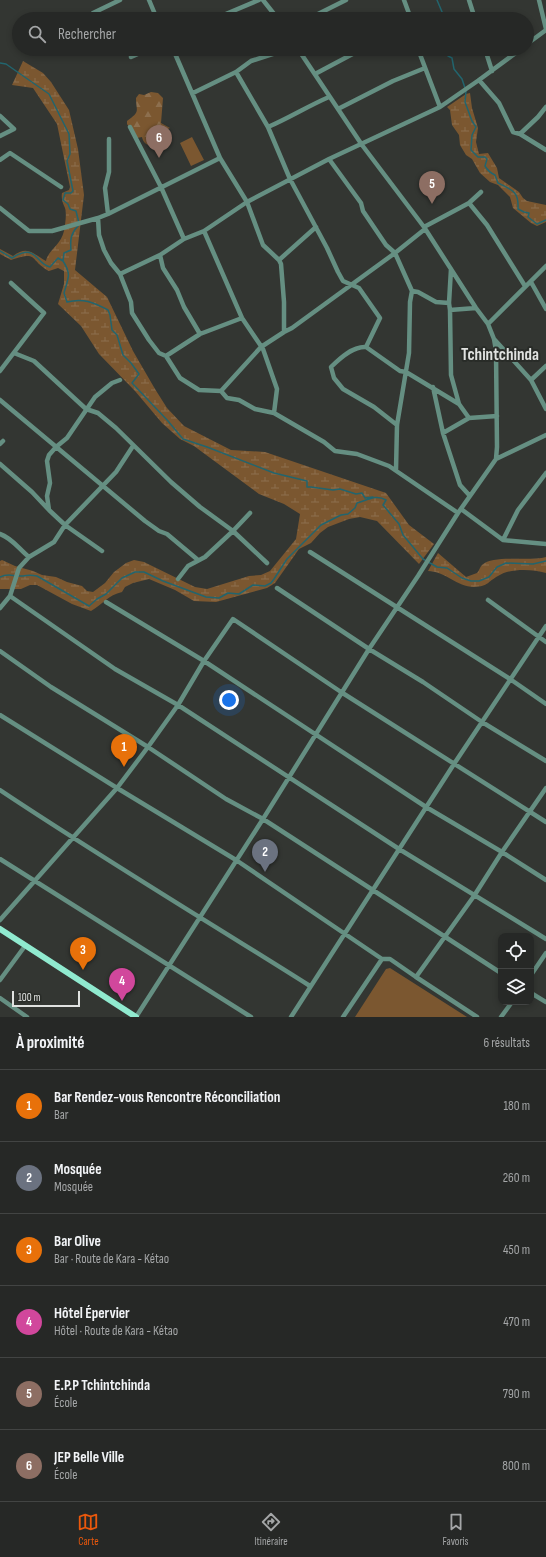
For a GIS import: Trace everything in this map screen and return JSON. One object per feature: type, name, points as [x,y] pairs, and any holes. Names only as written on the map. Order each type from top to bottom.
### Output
[{"type":"main road","points":[[0,929],[136,1017]]},
{"type":"street","points":[[95,12],[120,0]]},
{"type":"street","points":[[149,0],[154,12]]},
{"type":"street","points":[[231,12],[259,0]]},
{"type":"street","points":[[263,0],[272,12]]},
{"type":"street","points":[[322,12],[346,0]]},
{"type":"street","points":[[404,0],[408,12]]},
{"type":"street","points":[[469,0],[473,12]]},
{"type":"street","points":[[534,39],[546,30],[539,0]]},
{"type":"street","points":[[176,56],[220,158],[247,202],[263,245],[279,260],[281,264],[284,302],[284,332]]},
{"type":"street","points":[[193,93],[236,72],[251,61],[266,56]]},
{"type":"street","points":[[303,56],[362,145],[424,228],[488,324],[494,339],[496,351],[496,459]]},
{"type":"street","points":[[315,74],[349,56]]},
{"type":"street","points":[[421,56],[440,107]]},
{"type":"street","points":[[487,56],[492,71]]},
{"type":"street","points":[[120,274],[160,255],[184,239],[204,231],[247,202],[290,179],[440,107],[466,90],[512,56]]},
{"type":"street","points":[[338,109],[393,81],[425,68]]},
{"type":"street","points":[[236,72],[268,127],[290,179],[343,281],[358,288],[380,318],[366,347]]},
{"type":"street","points":[[479,80],[499,103],[513,132],[520,134],[546,150]]},
{"type":"street","points":[[268,127],[329,96]]},
{"type":"street","points":[[520,134],[546,107]]},
{"type":"street","points":[[0,116],[14,129],[0,136]]},
{"type":"street","points":[[130,127],[161,187],[184,239]]},
{"type":"street","points":[[108,214],[105,188],[109,172],[109,139]]},
{"type":"street","points":[[0,160],[10,153],[61,187]]},
{"type":"street","points":[[0,208],[29,231],[52,230],[108,214],[220,158]]},
{"type":"street","points":[[329,159],[361,203],[363,211],[386,245],[395,253],[412,291],[410,307],[409,353],[397,425],[396,470]]},
{"type":"street","points":[[221,391],[261,347],[292,328],[351,286],[395,253],[424,228],[469,203],[481,192]]},
{"type":"street","points":[[469,203],[487,225],[525,286]]},
{"type":"street","points":[[98,218],[98,235],[111,264],[120,274],[131,302],[132,313],[159,353],[166,356],[180,378],[199,390],[221,391],[227,398],[239,400],[255,409],[274,413],[324,442],[335,451],[357,454],[396,470],[503,540],[546,544]]},
{"type":"street","points":[[279,260],[316,227]]},
{"type":"street","points":[[204,231],[242,318],[261,347],[277,389],[274,413]]},
{"type":"street","points":[[160,255],[163,268],[200,334]]},
{"type":"street","points":[[488,324],[546,266]]},
{"type":"street","points":[[451,269],[449,303],[451,375],[460,404],[469,418]]},
{"type":"street","points":[[531,282],[546,309]]},
{"type":"street","points":[[0,371],[44,313],[11,283]]},
{"type":"street","points":[[412,291],[418,292],[436,302],[449,303]]},
{"type":"street","points":[[450,310],[476,308]]},
{"type":"street","points":[[166,356],[200,334],[242,318]]},
{"type":"street","points":[[494,339],[530,380],[546,409]]},
{"type":"street","points":[[397,425],[374,407],[342,389],[334,378],[331,367],[346,354],[361,347],[366,347],[400,371],[406,372],[460,404]]},
{"type":"street","points":[[14,353],[34,361],[86,409],[98,413],[171,482],[200,507],[233,531],[267,562]]},
{"type":"street","points":[[530,380],[546,366]]},
{"type":"street","points":[[49,510],[47,496],[50,483],[47,461],[49,455],[67,438],[95,397],[112,383],[120,380]]},
{"type":"street","points":[[433,387],[443,433],[460,485],[470,496]]},
{"type":"street","points":[[0,400],[145,521],[159,531],[167,534],[198,560]]},
{"type":"street","points":[[443,433],[469,418],[497,416]]},
{"type":"street","points":[[136,1017],[263,819],[341,692],[496,459],[546,435]]},
{"type":"street","points":[[0,608],[10,596],[18,571],[29,557],[54,542],[65,525],[116,472],[133,446]]},
{"type":"street","points":[[0,464],[32,492],[65,525],[102,551]]},
{"type":"street","points":[[503,540],[518,510],[546,473]]},
{"type":"street","points":[[178,579],[188,566],[205,557],[250,513]]},
{"type":"street","points":[[0,534],[6,536],[29,557]]},
{"type":"street","points":[[310,552],[510,679],[546,704]]},
{"type":"street","points":[[277,588],[369,649],[423,682],[482,722],[546,761]]},
{"type":"street","points":[[10,596],[115,669],[178,705],[399,849],[546,939]]},
{"type":"street","points":[[488,600],[546,642]]},
{"type":"street","points":[[106,602],[204,661],[426,807],[546,880]]},
{"type":"street","points":[[0,920],[116,788],[148,747],[178,705],[204,661],[233,619],[341,692],[546,822]]},
{"type":"street","points":[[291,1017],[454,764],[546,626]]},
{"type":"street","points":[[0,651],[51,687],[148,747],[226,799],[263,819],[372,891],[498,971]]},
{"type":"street","points":[[0,715],[116,788],[236,860],[345,934],[382,958],[390,960],[477,1017]]},
{"type":"street","points":[[416,977],[474,896],[546,788]]},
{"type":"street","points":[[0,790],[72,838],[200,916],[310,986]]},
{"type":"street","points":[[0,859],[251,1017]]},
{"type":"street","points":[[0,980],[25,946]]},
{"type":"street","points":[[534,971],[546,953]]},
{"type":"street","points":[[343,1017],[382,958]]},
{"type":"street","points":[[534,995],[546,1002]]},
{"type":"street","points":[[0,998],[27,1017]]},
{"type":"street","points":[[501,1017],[510,1005]]},
{"type":"green space","points":[[23,61],[43,73],[51,82],[69,110],[78,149],[84,195],[75,270],[107,297],[133,351],[167,408],[184,426],[231,450],[265,452],[386,493],[409,525],[434,544],[419,564],[377,521],[360,517],[349,519],[328,527],[311,543],[299,549],[275,583],[267,588],[216,602],[194,601],[175,590],[149,579],[133,583],[125,587],[122,592],[109,597],[91,611],[72,604],[37,585],[30,585],[21,589],[0,589],[0,561],[2,560],[42,575],[56,577],[82,586],[87,591],[93,592],[105,583],[114,572],[126,563],[134,560],[144,562],[195,587],[207,589],[249,576],[261,575],[270,571],[296,539],[300,514],[284,504],[259,494],[194,446],[180,439],[162,423],[135,391],[99,354],[81,326],[58,304],[64,284],[64,271],[58,268],[49,271],[30,256],[11,260],[0,254],[0,249],[13,256],[23,251],[27,251],[34,253],[46,261],[49,254],[58,244],[64,231],[66,213],[62,200],[62,193],[69,190],[70,187],[57,124],[33,88],[12,85]]},
{"type":"green space","points":[[151,92],[158,93],[163,98],[161,123],[170,128],[159,133],[158,142],[153,145],[148,145],[144,142],[142,137],[137,138],[127,124],[127,121],[137,111],[136,98],[139,94],[144,95]]},
{"type":"green space","points":[[470,93],[472,108],[478,128],[476,142],[479,154],[488,153],[497,168],[499,178],[519,192],[523,198],[527,201],[546,205],[546,222],[537,226],[513,208],[510,197],[498,185],[490,182],[480,173],[472,159],[466,155],[460,145],[459,135],[452,125],[450,110],[447,107],[466,94]]},
{"type":"green space","points":[[192,137],[204,160],[191,166],[180,143]]},
{"type":"green space","points":[[438,553],[466,577],[477,573],[482,565],[487,562],[503,559],[531,559],[546,557],[546,573],[528,570],[515,570],[503,573],[483,586],[468,586],[440,574],[428,571]]},
{"type":"green space","points":[[390,968],[467,1017],[355,1017],[386,969]]},
{"type":"waterway","points":[[437,0],[442,12]]},
{"type":"waterway","points":[[448,56],[452,58],[454,69],[462,79],[465,88]]},
{"type":"waterway","points":[[0,63],[6,64],[49,94],[69,134],[70,154],[67,161],[73,191],[71,193],[65,193],[63,200],[68,204],[70,209],[76,211],[79,223]]},
{"type":"waterway","points":[[466,91],[465,102],[472,121],[476,127],[472,135],[471,150],[478,157],[485,157],[487,159],[485,166],[489,172],[495,175],[498,183],[514,192],[518,203],[518,209],[529,213],[528,217],[537,224],[546,220]]},
{"type":"waterway","points":[[78,226],[72,236],[71,250],[64,253],[63,261],[68,270],[68,280],[64,293],[67,302],[78,300],[98,305],[108,310],[112,330],[117,335],[123,355],[139,374],[132,383],[183,439],[274,473],[307,481],[307,487],[333,490],[340,489],[356,494],[362,493],[365,498],[373,497]]},
{"type":"waterway","points":[[0,251],[12,258],[26,252],[31,253],[45,265],[50,267],[58,258],[63,261]]},
{"type":"waterway","points":[[0,577],[8,575],[37,576],[89,606],[106,594],[122,578],[135,572],[144,572],[163,581],[206,597],[219,598],[228,593],[239,594],[253,585],[265,586],[271,583],[287,559],[321,525],[341,515],[348,514],[355,508],[357,503],[375,498],[382,498],[386,500],[383,505],[399,524],[403,535],[423,559],[437,567],[447,568],[462,578],[471,581],[479,581],[489,577],[497,567],[506,563],[533,564],[546,561]]},
{"type":"place","name":"JEP Belle Ville","points":[[159,158]]},
{"type":"place","name":"E.P.P Tchintchinda","points":[[432,204]]},
{"type":"place","name":"Bar Rendez-vous Rencontre Réconciliation","points":[[124,767]]},
{"type":"place","name":"Mosquée","points":[[265,872]]},
{"type":"place","name":"Bar Olive","points":[[83,970]]},
{"type":"place","name":"Hôtel Épervier","points":[[122,1001]]},
{"type":"district","name":"Tchintchinda","points":[[500,354]]}]
